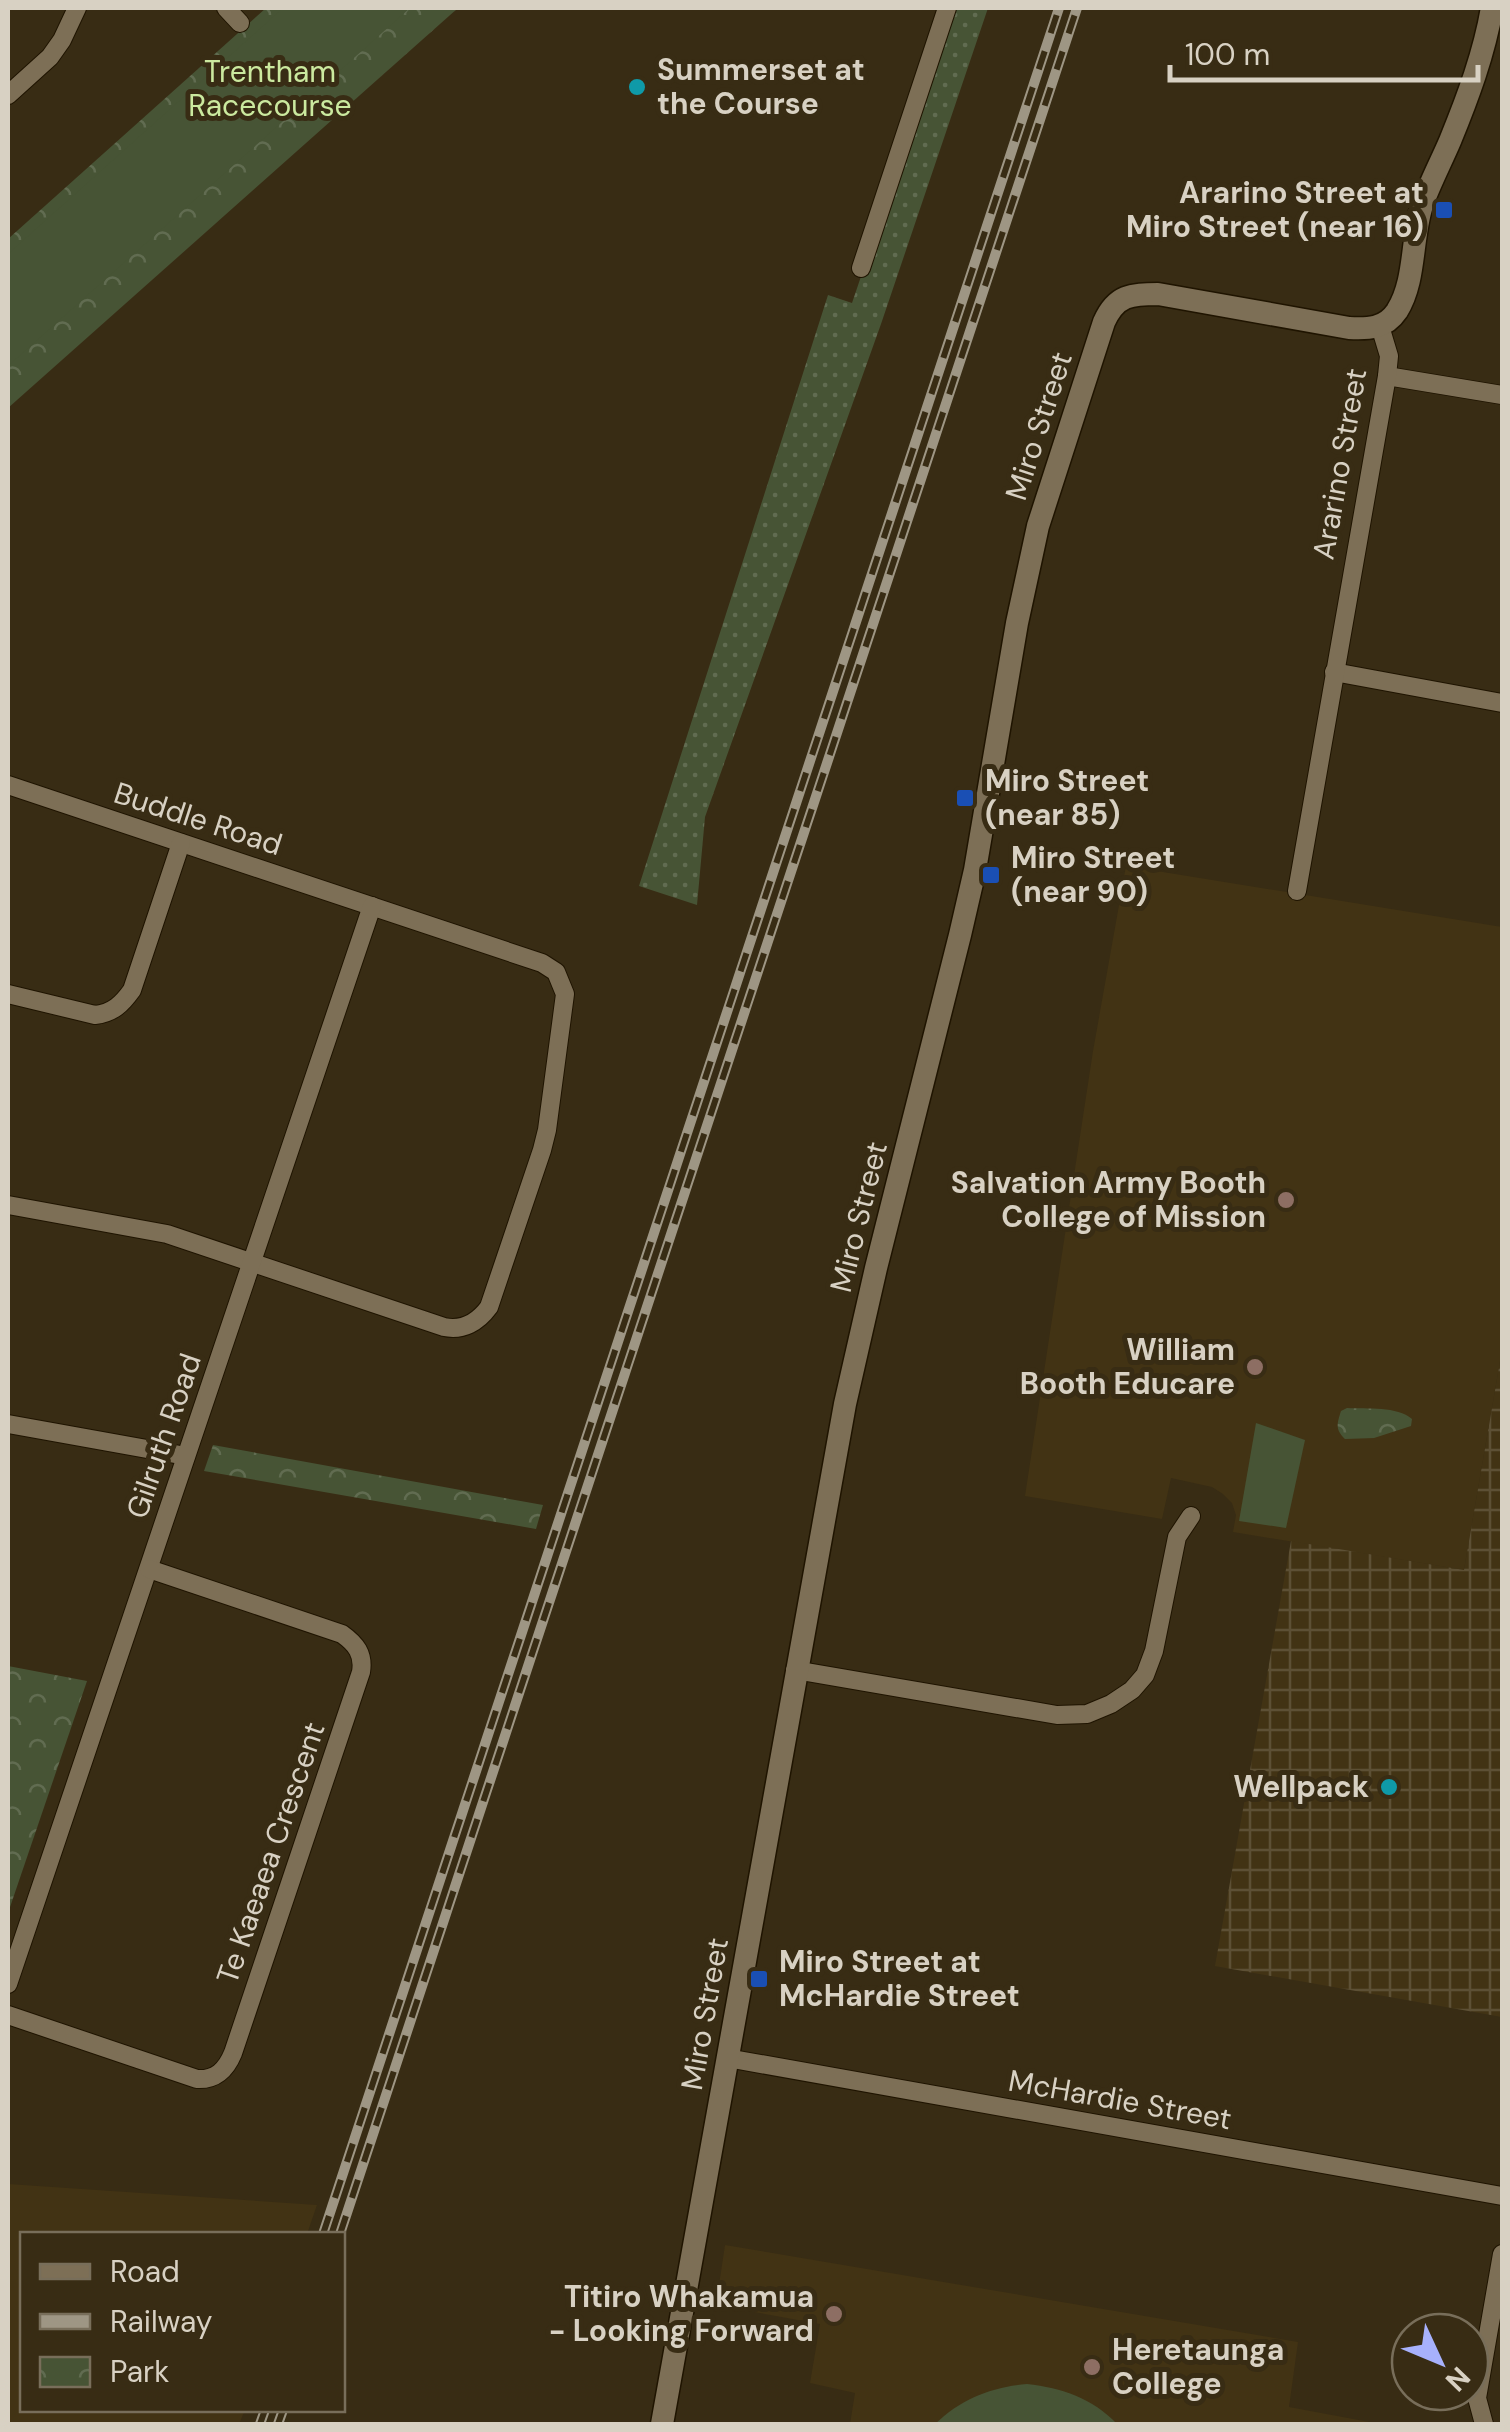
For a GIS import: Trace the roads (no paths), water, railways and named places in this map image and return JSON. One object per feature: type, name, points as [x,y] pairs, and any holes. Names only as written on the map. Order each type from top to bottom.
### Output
[{"type":"street","points":[[8,95],[50,57],[77,8]]},
{"type":"street","points":[[226,8],[240,23]]},
{"type":"street","points":[[861,268],[948,8]]},
{"type":"street","points":[[1380,326],[1398,310],[1422,206],[1495,38],[1492,8]]},
{"type":"street","name":"Miro Street","points":[[662,2424],[845,1404],[960,936],[1038,526],[1104,322],[1110,307],[1131,294],[1158,294],[1348,328],[1380,326]]},
{"type":"street","name":"Ararino Street","points":[[1297,891],[1387,376],[1389,356],[1380,326]]},
{"type":"street","points":[[1387,376],[1502,394]]},
{"type":"street","points":[[1334,672],[1502,703]]},
{"type":"street","name":"Buddle Road","points":[[8,785],[546,964],[564,986],[565,1004],[544,1140],[489,1308],[465,1326],[451,1329],[167,1234],[8,1205]]},
{"type":"street","points":[[8,994],[95,1016],[106,1014],[124,1001],[132,990],[181,843]]},
{"type":"street","name":"Gilruth Road","points":[[8,1984],[372,906]]},
{"type":"street","points":[[8,1424],[186,1456]]},
{"type":"street","points":[[795,1670],[1057,1715],[1088,1714],[1132,1690],[1145,1675],[1154,1650],[1177,1538],[1191,1516]]},
{"type":"street","name":"Te Kaeaea Crescent","points":[[8,2015],[198,2079],[221,2073],[233,2053],[362,1672],[362,1654],[342,1634],[149,1569]]},
{"type":"street","name":"McHardie Street","points":[[727,2058],[1502,2196]]},
{"type":"street","points":[[1484,2424],[1477,2398],[1502,2254]]},
{"type":"railway","points":[[324,2232],[1059,8]]},
{"type":"railway","points":[[341,2232],[1077,8]]},
{"type":"railway","points":[[260,2424],[264,2412]]},
{"type":"railway","points":[[278,2424],[282,2412]]},
{"type":"place","name":"Summerset at the Course","points":[[637,87]]},
{"type":"place","name":"Ararino Street at Miro Street (near 16)","points":[[1444,210]]},
{"type":"place","name":"Miro Street (near 85)","points":[[965,798]]},
{"type":"place","name":"Miro Street (near 90)","points":[[991,875]]},
{"type":"place","name":"Salvation Army Booth College of Mission","points":[[1286,1200]]},
{"type":"place","name":"William Booth Educare","points":[[1255,1367]]},
{"type":"place","name":"Wellpack","points":[[1389,1787]]},
{"type":"place","name":"Miro Street at McHardie Street","points":[[759,1979]]},
{"type":"place","name":"Titiro Whakamua - Looking Forward","points":[[834,2314]]},
{"type":"place","name":"Heretaunga College","points":[[1092,2367]]},
{"type":"park label","name":"Trentham Racecourse","points":[[270,89]]}]
